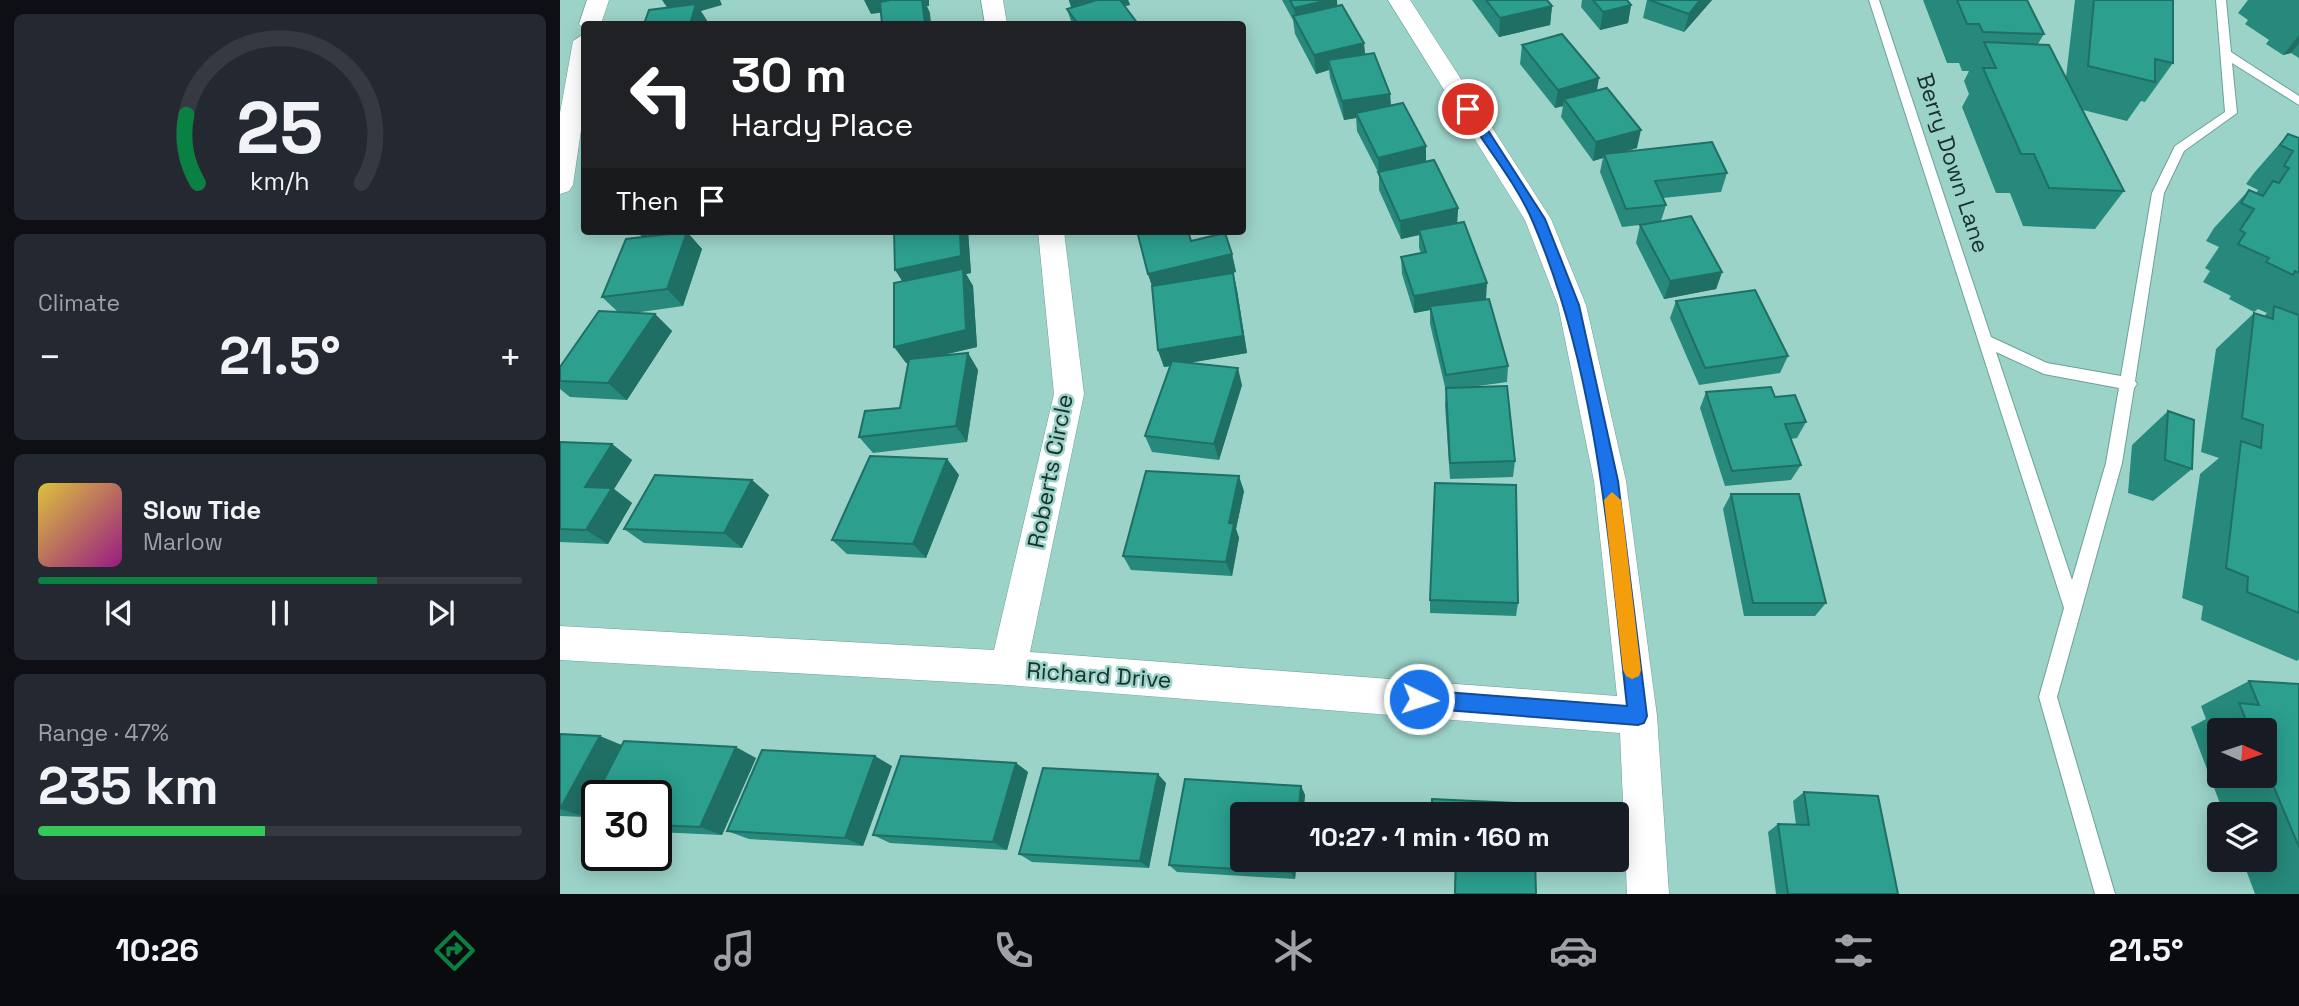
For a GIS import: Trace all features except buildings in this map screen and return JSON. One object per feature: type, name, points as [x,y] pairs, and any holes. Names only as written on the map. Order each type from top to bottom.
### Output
[{"type":"street","points":[[591,21],[598,0]]},
{"type":"street","points":[[992,0],[996,21]]},
{"type":"street","points":[[1398,0],[1538,219],[1572,305],[1610,481],[1638,716],[1648,894]]},
{"type":"street","points":[[560,185],[581,59]]},
{"type":"street","name":"Roberts Circle","points":[[1008,668],[1069,394],[1051,235]]},
{"type":"street","name":"Richard Drive","points":[[560,643],[1008,668],[1638,716]]},
{"type":"lane","name":"Berry Down Lane","points":[[1874,0],[2073,608]]},
{"type":"lane","points":[[2105,894],[2048,697],[2114,463],[2158,193],[2179,149],[2231,113],[2221,0]]},
{"type":"lane","points":[[2226,54],[2299,101]]},
{"type":"lane","points":[[1985,340],[2044,368],[2129,384]]},
{"type":"slow traffic","points":[[1612,500],[1632,670]]},
{"type":"route","points":[[1419,699],[1638,716],[1610,481],[1572,305],[1538,219],[1468,109]]}]
